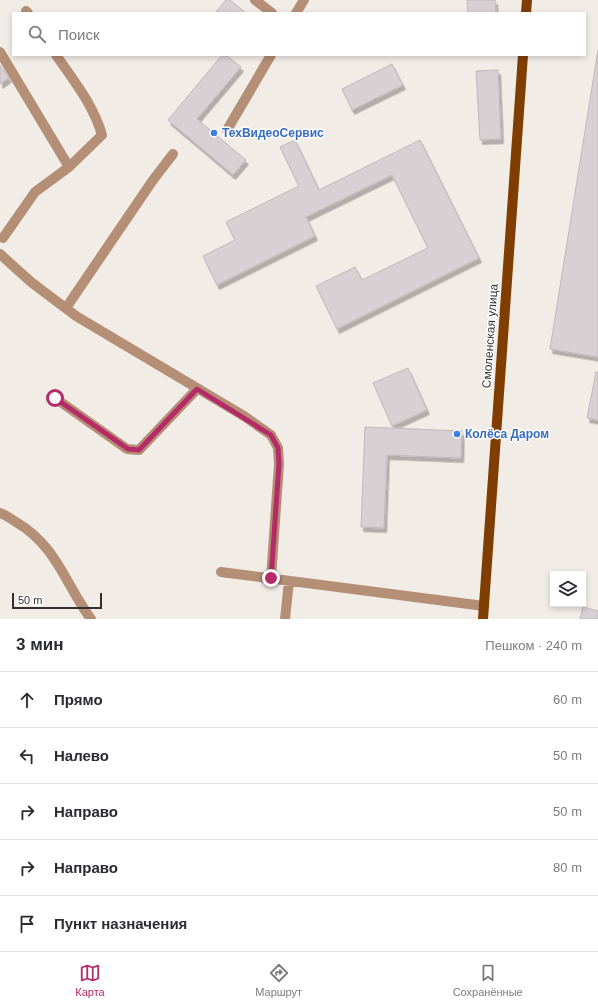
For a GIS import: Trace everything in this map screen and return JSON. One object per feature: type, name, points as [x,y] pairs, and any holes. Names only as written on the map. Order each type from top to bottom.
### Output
[{"type":"main road","points":[[526,0],[526,12]]},
{"type":"main road","name":"Смоленская улица","points":[[483,619],[523,56]]},
{"type":"street","points":[[255,0],[271,12]]},
{"type":"street","points":[[297,12],[304,0]]},
{"type":"street","points":[[0,52],[69,167]]},
{"type":"street","points":[[1,238],[35,192],[69,167],[102,135],[96,116],[89,102],[57,56]]},
{"type":"street","points":[[227,130],[270,56]]},
{"type":"street","points":[[66,308],[149,186],[173,154]]},
{"type":"street","points":[[0,254],[31,282],[66,308],[271,435],[278,448],[279,464],[271,578]]},
{"type":"street","points":[[55,398],[128,449],[139,450],[197,389]]},
{"type":"street","points":[[0,513],[24,526],[47,546],[91,619]]},
{"type":"street","points":[[221,572],[484,606]]},
{"type":"street","points":[[285,619],[289,581]]},
{"type":"building","points":[[226,0],[230,0],[245,12],[216,12]]},
{"type":"building","points":[[467,0],[495,0],[496,12],[468,12]]},
{"type":"building","points":[[598,50],[598,357],[550,349]]},
{"type":"building","points":[[221,56],[227,56],[241,67],[197,119],[246,160],[233,175],[168,120]]},
{"type":"building","points":[[392,64],[403,85],[352,110],[342,89]]},
{"type":"building","points":[[0,65],[9,78],[0,84]]},
{"type":"building","points":[[498,70],[501,139],[480,140],[476,71]]},
{"type":"building","points":[[295,140],[319,190],[420,140],[479,258],[337,329],[316,286],[355,267],[362,280],[428,248],[392,175],[306,217],[315,236],[217,285],[203,256],[235,240],[226,222],[299,186],[280,147]]},
{"type":"building","points":[[408,368],[427,410],[392,426],[373,383]]},
{"type":"building","points":[[596,372],[598,372],[598,420],[587,418]]},
{"type":"building","points":[[365,427],[462,431],[461,458],[387,455],[384,528],[361,527]]},
{"type":"building","points":[[583,607],[598,611],[598,619],[580,619]]},
{"type":"place","name":"ТехВидеоСервис","points":[[214,133]]},
{"type":"place","name":"Колёса Даром","points":[[457,434]]},
{"type":"route","points":[[55,398],[128,449],[139,450],[197,389],[244,416],[271,435],[278,448],[279,464],[271,578]]}]
